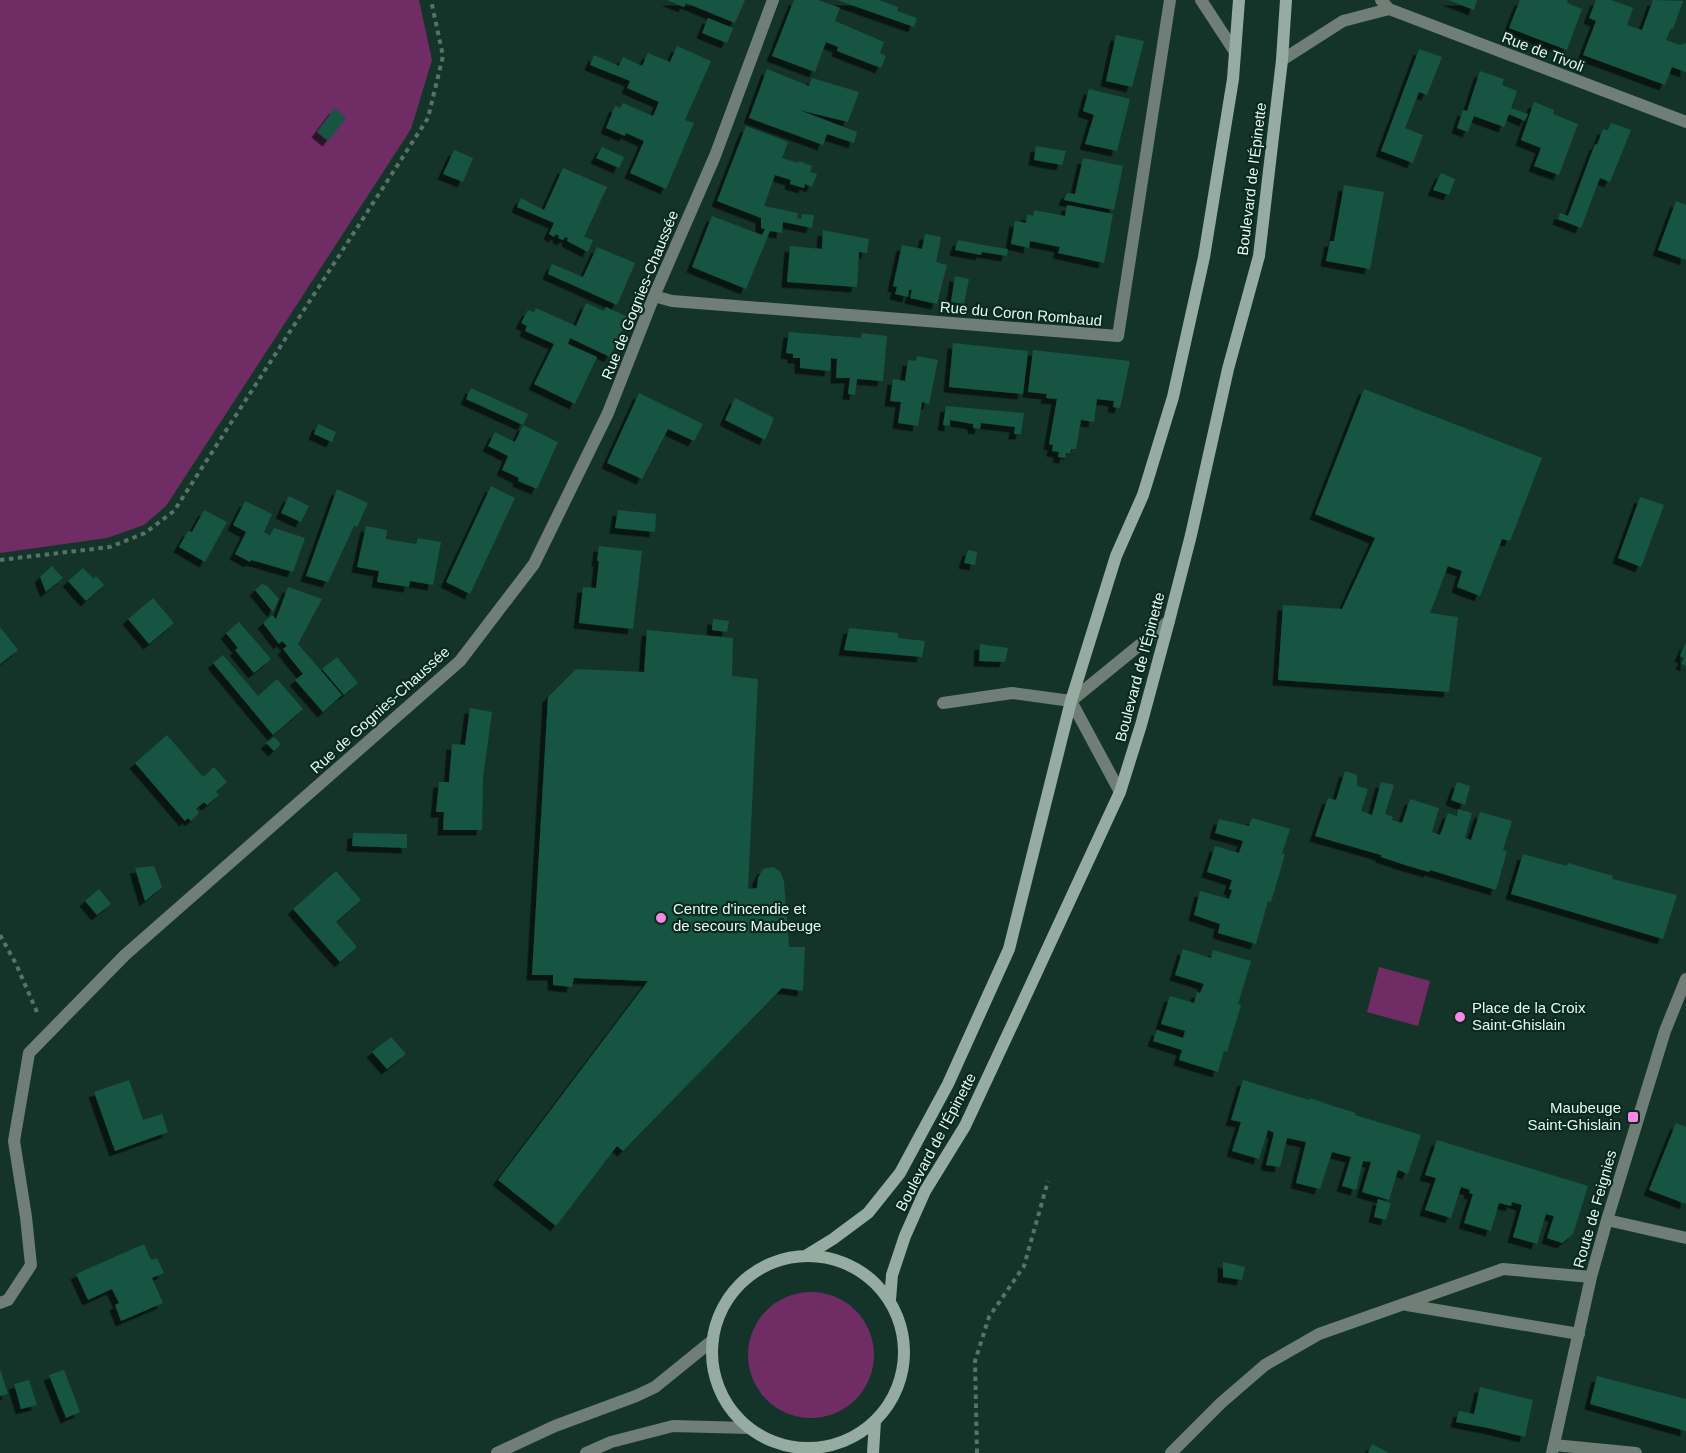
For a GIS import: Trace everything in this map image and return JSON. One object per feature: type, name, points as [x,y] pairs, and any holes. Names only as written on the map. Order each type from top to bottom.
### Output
[{"type":"street","name":"Rue de Gognies-Chaussée","points":[[0,1303],[9,1300],[31,1265],[14,1141],[29,1053],[125,955],[460,661],[534,564],[608,413],[654,296],[715,156],[773,0]]},
{"type":"street","name":"Rue du Coron Rombaud","points":[[654,296],[672,301],[1118,336],[1170,0]]},
{"type":"street","points":[[1201,0],[1235,52]]},
{"type":"street","name":"Boulevard de l'Épinette","points":[[807,1255],[868,1213],[900,1173],[948,1084],[1009,949],[1071,701],[1116,556],[1143,495],[1173,398],[1204,257],[1233,80],[1239,0]]},
{"type":"street","name":"Boulevard de l'Épinette","points":[[890,1300],[892,1275],[904,1236],[925,1191],[965,1126],[1119,792],[1141,724],[1191,535],[1228,369],[1259,256],[1282,60],[1286,0]]},
{"type":"street","name":"Rue de Tivoli","points":[[1282,60],[1343,21],[1385,4],[1686,122]]},
{"type":"street","points":[[943,703],[1012,693],[1071,701],[1169,621]]},
{"type":"street","points":[[1071,701],[1119,792]]},
{"type":"street","name":"Route de Feignies","points":[[1553,1449],[1591,1277],[1607,1220],[1665,1032],[1686,979]]},
{"type":"street","points":[[1607,1220],[1686,1238]]},
{"type":"street","points":[[807,1255],[839,1260],[867,1276],[890,1300],[902,1330],[904,1364],[894,1395],[875,1421],[851,1438],[822,1447],[794,1450],[749,1428],[727,1403],[715,1373],[713,1340],[720,1313],[734,1290],[755,1271],[780,1260],[807,1255]]},
{"type":"street","points":[[1171,1453],[1221,1403],[1265,1365],[1319,1334],[1503,1269],[1591,1277]]},
{"type":"street","points":[[1406,1304],[1579,1334]]},
{"type":"street","points":[[497,1453],[555,1426],[655,1387],[713,1340]]},
{"type":"street","points":[[873,1453],[875,1421]]},
{"type":"street","points":[[586,1453],[611,1442],[673,1426],[749,1428]]},
{"type":"street","points":[[1553,1449],[1636,1453]]},
{"type":"path","points":[[0,560],[110,547],[145,533],[174,511],[428,118],[443,56],[431,0]]},
{"type":"path","points":[[0,935],[16,964],[47,1035]]},
{"type":"path","points":[[977,1453],[975,1361],[989,1317],[1024,1266],[1048,1181]]},
{"type":"shaded area","points":[[0,0],[419,0],[432,60],[411,129],[166,506],[144,525],[107,538],[0,553]]},
{"type":"shaded area","points":[[1379,967],[1430,981],[1418,1026],[1367,1012]]},
{"type":"shaded area","points":[[811,1292],[835,1297],[856,1310],[869,1331],[874,1355],[869,1379],[856,1400],[835,1413],[811,1418],[787,1413],[766,1400],[753,1379],[748,1355],[753,1331],[766,1310],[787,1297]]},
{"type":"building","points":[[667,0],[745,0],[735,23],[686,3],[684,7]]},
{"type":"building","points":[[794,0],[818,0],[840,8],[835,21],[884,42],[880,53],[886,56],[881,68],[837,51],[838,47],[826,42],[815,72],[772,56]]},
{"type":"building","points":[[837,0],[879,0],[898,7],[897,11],[917,18],[914,27]]},
{"type":"building","points":[[1448,0],[1477,0],[1474,10]]},
{"type":"building","points":[[1520,0],[1568,0],[1567,3],[1582,9],[1567,50],[1509,28]]},
{"type":"building","points":[[1596,0],[1611,0],[1633,8],[1627,25],[1642,30],[1653,0],[1683,1],[1673,29],[1671,28],[1666,40],[1680,45],[1686,43],[1686,72],[1672,67],[1665,85],[1583,55],[1596,21],[1589,18]]},
{"type":"building","points":[[708,18],[733,28],[727,43],[702,33]]},
{"type":"building","points":[[1116,35],[1144,41],[1132,87],[1106,81]]},
{"type":"building","points":[[677,46],[711,61],[685,120],[694,123],[666,189],[630,173],[644,141],[606,128],[615,106],[620,108],[623,103],[653,116],[659,102],[627,88],[630,81],[590,65],[594,55],[619,66],[623,57],[642,66],[648,53],[670,62]]},
{"type":"building","points":[[1419,49],[1442,57],[1427,95],[1419,92],[1405,128],[1423,135],[1413,163],[1381,151]]},
{"type":"building","points":[[767,69],[809,86],[812,78],[859,92],[848,122],[799,110],[857,132],[854,143],[827,134],[823,145],[749,118]]},
{"type":"building","points":[[1480,71],[1504,79],[1502,85],[1517,91],[1511,108],[1528,114],[1525,121],[1509,114],[1504,127],[1474,116],[1468,132],[1457,128],[1463,110],[1467,111]]},
{"type":"building","points":[[1089,89],[1130,99],[1117,151],[1085,144],[1094,115],[1083,111]]},
{"type":"building","points":[[1534,102],[1554,110],[1553,114],[1578,124],[1559,175],[1534,166],[1541,148],[1521,140]]},
{"type":"building","points":[[335,108],[346,118],[328,141],[317,132]]},
{"type":"building","points":[[1611,123],[1631,130],[1610,182],[1600,178],[1581,228],[1558,219],[1560,213],[1568,216],[1595,144],[1597,145],[1603,129],[1608,130]]},
{"type":"building","points":[[746,126],[788,142],[782,158],[812,166],[810,172],[817,174],[812,187],[805,184],[804,188],[790,184],[791,180],[775,175],[764,206],[798,213],[797,218],[801,219],[802,214],[814,215],[812,228],[783,222],[782,233],[770,231],[746,289],[692,267],[712,216],[762,235],[765,229],[761,228],[761,218],[717,201]]},
{"type":"building","points":[[1036,146],[1066,151],[1062,165],[1034,160]]},
{"type":"building","points":[[602,147],[624,157],[619,168],[596,158]]},
{"type":"building","points":[[454,150],[473,158],[463,182],[443,174]]},
{"type":"building","points":[[1083,158],[1123,166],[1114,210],[1064,200],[1067,193],[1075,194]]},
{"type":"building","points":[[563,168],[607,187],[584,237],[593,240],[588,252],[567,241],[568,238],[565,237],[563,240],[556,234],[554,237],[549,234],[554,223],[517,207],[521,198],[544,210]]},
{"type":"building","points":[[1441,173],[1455,179],[1449,195],[1433,190]]},
{"type":"building","points":[[1344,185],[1384,192],[1370,269],[1326,261],[1330,241],[1334,241]]},
{"type":"building","points":[[1676,201],[1686,205],[1686,260],[1658,250]]},
{"type":"building","points":[[1067,205],[1113,214],[1104,263],[1058,253],[1060,247],[1030,241],[1029,248],[1011,244],[1015,221],[1026,223],[1027,214],[1033,216],[1034,210],[1065,216]]},
{"type":"building","points":[[823,230],[869,239],[867,253],[859,252],[857,287],[787,282],[790,246],[822,249]]},
{"type":"building","points":[[925,234],[941,237],[936,262],[947,265],[937,304],[910,298],[912,290],[909,290],[908,297],[895,294],[897,287],[893,286],[902,245],[922,249]]},
{"type":"building","points":[[958,240],[1008,249],[1007,256],[982,252],[981,255],[955,250]]},
{"type":"building","points":[[597,247],[635,263],[617,305],[548,274],[552,264],[583,277]]},
{"type":"building","points":[[955,276],[969,279],[964,304],[951,302]]},
{"type":"building","points":[[586,303],[604,311],[606,307],[628,317],[610,357],[570,338],[568,344],[597,357],[575,404],[534,384],[554,344],[525,331],[527,326],[521,323],[528,310],[534,312],[536,308],[576,326]]},
{"type":"building","points":[[789,332],[861,338],[862,333],[887,336],[883,381],[857,379],[855,395],[848,394],[850,378],[836,378],[837,359],[831,358],[830,371],[800,368],[800,358],[793,358],[793,354],[786,353]]},
{"type":"building","points":[[953,343],[1028,351],[1023,394],[949,387]]},
{"type":"building","points":[[1033,350],[1130,361],[1120,408],[1113,407],[1114,401],[1097,399],[1094,422],[1081,420],[1076,449],[1071,449],[1070,454],[1066,453],[1065,458],[1058,457],[1059,452],[1052,451],[1053,445],[1049,444],[1057,399],[1046,398],[1047,394],[1028,392]]},
{"type":"building","points":[[917,356],[938,360],[929,404],[922,402],[918,426],[898,423],[901,402],[890,401],[893,379],[905,381],[908,360],[916,361]]},
{"type":"building","points":[[471,388],[528,414],[523,425],[466,399]]},
{"type":"building","points":[[1364,389],[1542,458],[1510,541],[1502,539],[1480,596],[1457,587],[1462,571],[1448,566],[1430,613],[1458,617],[1449,692],[1278,680],[1283,605],[1342,609],[1375,538],[1315,514]]},
{"type":"building","points":[[639,393],[703,424],[694,441],[668,429],[642,479],[607,463]]},
{"type":"building","points":[[735,398],[774,418],[765,440],[725,420]]},
{"type":"building","points":[[946,406],[1024,413],[1021,434],[1014,434],[1015,427],[981,423],[980,429],[973,428],[973,424],[950,420],[950,426],[943,425]]},
{"type":"building","points":[[318,424],[336,432],[332,442],[314,434]]},
{"type":"building","points":[[523,425],[558,442],[537,489],[518,481],[519,478],[502,470],[508,456],[488,446],[495,432],[515,442]]},
{"type":"building","points":[[491,486],[515,498],[470,594],[446,582]]},
{"type":"building","points":[[337,489],[368,503],[357,527],[354,526],[328,582],[306,576]]},
{"type":"building","points":[[289,496],[309,506],[301,522],[281,513]]},
{"type":"building","points":[[1640,497],[1664,505],[1641,567],[1618,558]]},
{"type":"building","points":[[245,501],[272,514],[264,532],[270,535],[274,528],[305,538],[293,572],[251,560],[250,562],[235,554],[246,532],[233,525]]},
{"type":"building","points":[[204,510],[227,522],[205,562],[179,547],[188,531],[192,532]]},
{"type":"building","points":[[618,510],[656,514],[655,532],[615,528]]},
{"type":"building","points":[[366,526],[387,530],[386,539],[416,544],[418,538],[441,542],[433,585],[410,581],[409,587],[377,582],[379,571],[357,567]]},
{"type":"building","points":[[599,546],[642,551],[633,629],[579,623],[583,587],[596,588]]},
{"type":"building","points":[[968,550],[977,552],[975,565],[964,563]]},
{"type":"building","points":[[52,566],[63,578],[46,592],[40,577]]},
{"type":"building","points":[[83,568],[94,579],[96,576],[104,585],[86,601],[68,581]]},
{"type":"building","points":[[262,584],[267,586],[279,599],[273,612],[255,590]]},
{"type":"building","points":[[288,587],[322,599],[298,644],[342,695],[323,712],[295,680],[303,674],[283,649],[287,646],[282,641],[279,644],[263,623],[272,615],[276,619]]},
{"type":"building","points":[[153,598],[174,623],[149,644],[128,619]]},
{"type":"building","points":[[713,619],[729,621],[727,632],[712,630]]},
{"type":"building","points":[[239,622],[271,659],[254,673],[235,650],[238,648],[226,633]]},
{"type":"building","points":[[0,627],[18,650],[0,664]]},
{"type":"building","points":[[849,628],[898,633],[898,638],[925,641],[922,657],[844,650]]},
{"type":"building","name":"Centre d'incendie et de secours Maubeuge","points":[[647,630],[733,638],[732,676],[758,679],[748,889],[757,888],[758,878],[763,869],[773,867],[780,871],[784,882],[789,947],[805,947],[803,991],[782,988],[623,1151],[617,1146],[556,1226],[498,1180],[648,981],[574,978],[572,987],[553,985],[553,975],[532,975],[548,697],[576,669],[644,672]]},
{"type":"building","points":[[1686,642],[1686,666],[1681,664],[1684,658],[1680,656]]},
{"type":"building","points":[[980,644],[1008,648],[1005,662],[979,661]]},
{"type":"building","points":[[223,655],[258,696],[277,679],[303,709],[273,735],[213,663]]},
{"type":"building","points":[[337,657],[358,683],[344,695],[322,669]]},
{"type":"building","points":[[470,708],[492,712],[483,778],[482,830],[443,830],[444,812],[436,812],[439,782],[449,782],[452,744],[465,745]]},
{"type":"building","points":[[167,735],[203,777],[214,767],[227,782],[216,792],[219,795],[207,805],[204,802],[196,809],[199,813],[191,821],[188,818],[185,821],[135,763]]},
{"type":"building","points":[[274,737],[281,744],[274,751],[266,743]]},
{"type":"building","points":[[1345,771],[1357,775],[1357,786],[1368,789],[1361,811],[1372,815],[1381,782],[1394,785],[1385,814],[1393,817],[1392,820],[1402,823],[1410,799],[1439,808],[1432,832],[1440,835],[1448,813],[1457,816],[1458,809],[1472,813],[1465,838],[1471,840],[1480,812],[1512,821],[1503,850],[1507,851],[1496,890],[1430,870],[1429,872],[1405,865],[1381,857],[1381,855],[1315,836],[1328,798],[1336,800]]},
{"type":"building","points":[[1457,782],[1470,786],[1465,805],[1451,800]]},
{"type":"building","points":[[1252,818],[1290,829],[1271,902],[1268,901],[1256,944],[1218,933],[1220,924],[1194,915],[1200,891],[1229,899],[1232,890],[1229,889],[1232,880],[1207,872],[1215,846],[1239,853],[1243,841],[1215,833],[1219,819],[1249,826]]},
{"type":"building","points":[[353,833],[407,834],[407,848],[352,846]]},
{"type":"building","points":[[1523,854],[1567,866],[1568,863],[1613,876],[1612,879],[1677,895],[1663,939],[1511,894]]},
{"type":"building","points":[[154,866],[162,887],[145,901],[135,868]]},
{"type":"building","points":[[336,871],[361,900],[336,922],[357,947],[340,962],[293,909]]},
{"type":"building","points":[[99,889],[111,904],[97,915],[85,901]]},
{"type":"building","points":[[1183,949],[1211,958],[1213,950],[1251,961],[1238,1004],[1241,1005],[1227,1052],[1224,1051],[1218,1072],[1179,1060],[1182,1050],[1153,1041],[1157,1030],[1183,1038],[1185,1031],[1161,1024],[1170,996],[1194,1003],[1197,992],[1200,993],[1204,984],[1175,975]]},
{"type":"building","points":[[391,1037],[406,1054],[387,1069],[372,1052]]},
{"type":"building","points":[[129,1080],[143,1120],[162,1114],[168,1132],[115,1151],[94,1092]]},
{"type":"building","points":[[1243,1080],[1309,1100],[1310,1098],[1356,1113],[1355,1115],[1421,1135],[1408,1174],[1398,1170],[1389,1200],[1362,1192],[1371,1162],[1363,1161],[1356,1190],[1342,1186],[1351,1157],[1332,1152],[1320,1189],[1296,1183],[1306,1142],[1287,1138],[1280,1167],[1266,1165],[1274,1133],[1268,1130],[1259,1159],[1232,1151],[1241,1122],[1231,1120]]},
{"type":"building","points":[[1676,1123],[1686,1127],[1686,1204],[1649,1190]]},
{"type":"building","points":[[1437,1140],[1588,1186],[1573,1234],[1562,1243],[1547,1238],[1554,1216],[1546,1214],[1537,1244],[1513,1237],[1522,1205],[1512,1202],[1511,1206],[1499,1203],[1491,1231],[1464,1223],[1473,1194],[1469,1193],[1470,1190],[1461,1187],[1451,1218],[1425,1210],[1436,1178],[1425,1175]]},
{"type":"building","points":[[1378,1199],[1391,1203],[1386,1220],[1374,1217]]},
{"type":"building","points":[[144,1244],[151,1260],[157,1258],[164,1273],[152,1278],[163,1303],[121,1321],[115,1305],[119,1303],[112,1289],[88,1300],[76,1274]]},
{"type":"building","points":[[1223,1262],[1245,1267],[1242,1280],[1223,1277]]},
{"type":"building","points":[[0,1369],[8,1394],[0,1396]]},
{"type":"building","points":[[64,1370],[80,1412],[66,1418],[49,1375]]},
{"type":"building","points":[[1597,1376],[1686,1399],[1686,1431],[1590,1404]]},
{"type":"building","points":[[29,1380],[37,1405],[21,1409],[14,1384]]},
{"type":"building","points":[[1480,1387],[1533,1400],[1525,1437],[1456,1422],[1459,1411],[1474,1414]]},
{"type":"building","points":[[1372,1444],[1389,1453],[1368,1453]]},
{"type":"place","name":"Centre d'incendie et de secours Maubeuge","points":[[661,918]]},
{"type":"place","name":"Place de la Croix Saint-Ghislain","points":[[1460,1017]]},
{"type":"place","name":"Maubeuge Saint-Ghislain","points":[[1633,1117]]}]
